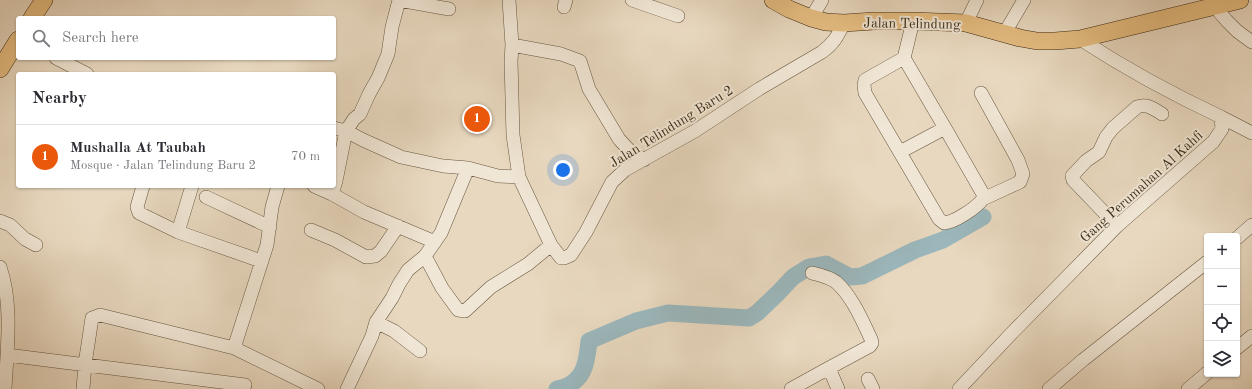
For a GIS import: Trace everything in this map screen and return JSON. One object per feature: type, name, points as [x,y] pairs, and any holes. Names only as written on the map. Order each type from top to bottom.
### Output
[{"type":"main road","points":[[33,16],[44,0]]},
{"type":"main road","name":"Jalan Telindung","points":[[773,0],[789,9],[826,22],[844,23],[913,21],[966,23],[1004,34],[1037,41],[1080,39],[1214,3],[1240,0]]},
{"type":"main road","points":[[0,69],[16,43]]},
{"type":"street","points":[[340,129],[360,114],[378,78],[388,54],[392,27],[399,0],[450,9]]},
{"type":"street","name":"Jalan Telindung Baru 2","points":[[509,0],[512,46],[513,135],[519,177],[551,245],[560,258],[570,255],[586,232],[612,182],[625,170],[696,131],[759,89],[822,52],[832,45],[844,23]]},
{"type":"street","points":[[632,0],[678,16]]},
{"type":"street","points":[[811,18],[822,0]]},
{"type":"street","points":[[966,23],[977,0]]},
{"type":"street","points":[[1004,34],[1024,0]]},
{"type":"street","points":[[1214,3],[1237,31],[1252,42]]},
{"type":"street","points":[[913,21],[904,58],[983,194],[983,199]]},
{"type":"street","name":"Gang Perumahan Al Kahfi","points":[[958,389],[1117,226],[1213,142],[1222,129],[1221,117],[1174,95],[1111,59],[1080,39]]},
{"type":"street","points":[[512,46],[561,54],[580,61],[589,89],[619,139],[629,150],[644,160]]},
{"type":"street","points":[[904,58],[865,80],[865,92],[939,218],[944,223],[950,222],[978,205],[983,199],[1020,182],[1023,174],[1018,160],[981,93]]},
{"type":"street","points":[[60,60],[83,72]]},
{"type":"street","points":[[1117,226],[1073,180],[1072,176],[1086,161],[1099,152],[1106,137],[1113,128],[1137,107],[1141,105],[1148,106],[1162,114]]},
{"type":"street","points":[[1221,117],[1252,133]]},
{"type":"street","points":[[900,152],[945,128]]},
{"type":"street","points":[[340,129],[401,157],[443,166],[468,168],[498,176],[519,177]]},
{"type":"street","points":[[336,181],[340,129]]},
{"type":"street","points":[[347,389],[372,336],[376,322],[408,270],[425,256],[441,234],[468,168]]},
{"type":"street","points":[[143,188],[138,208],[139,213],[178,232],[261,261]]},
{"type":"street","points":[[178,232],[191,188]]},
{"type":"street","points":[[234,348],[266,246],[272,207],[277,188]]},
{"type":"street","points":[[318,188],[364,212],[435,242]]},
{"type":"street","points":[[332,194],[334,188]]},
{"type":"street","points":[[206,198],[270,227]]},
{"type":"street","points":[[0,221],[10,225],[25,239],[36,245]]},
{"type":"street","points":[[1240,235],[1252,225]]},
{"type":"street","points":[[311,230],[335,240],[366,257],[375,256],[381,252],[398,226]]},
{"type":"street","points":[[425,256],[442,288],[458,310],[462,311],[491,287],[528,264],[551,245]]},
{"type":"street","points":[[1049,389],[1083,360],[1204,264]]},
{"type":"street","points":[[0,267],[3,275],[8,305],[5,389]]},
{"type":"street","points":[[791,389],[870,346],[872,343],[851,301],[836,283],[828,278],[812,273]]},
{"type":"street","points":[[83,389],[92,318],[100,315],[234,348],[318,389]]},
{"type":"street","points":[[376,322],[394,331],[420,351]]},
{"type":"street","points":[[1240,346],[1252,336]]},
{"type":"street","points":[[7,355],[85,364],[187,384],[245,386]]},
{"type":"street","points":[[828,368],[838,389]]},
{"type":"street","points":[[1188,389],[1204,376]]},
{"type":"waterway","points":[[557,389],[569,385],[579,377],[585,366],[589,341],[636,321],[668,313],[749,318],[757,313],[793,277],[809,267],[826,264],[850,277],[862,276],[915,250],[943,240],[983,217]]},
{"type":"place","name":"Mushalla At Taubah","points":[[477,119]]}]
